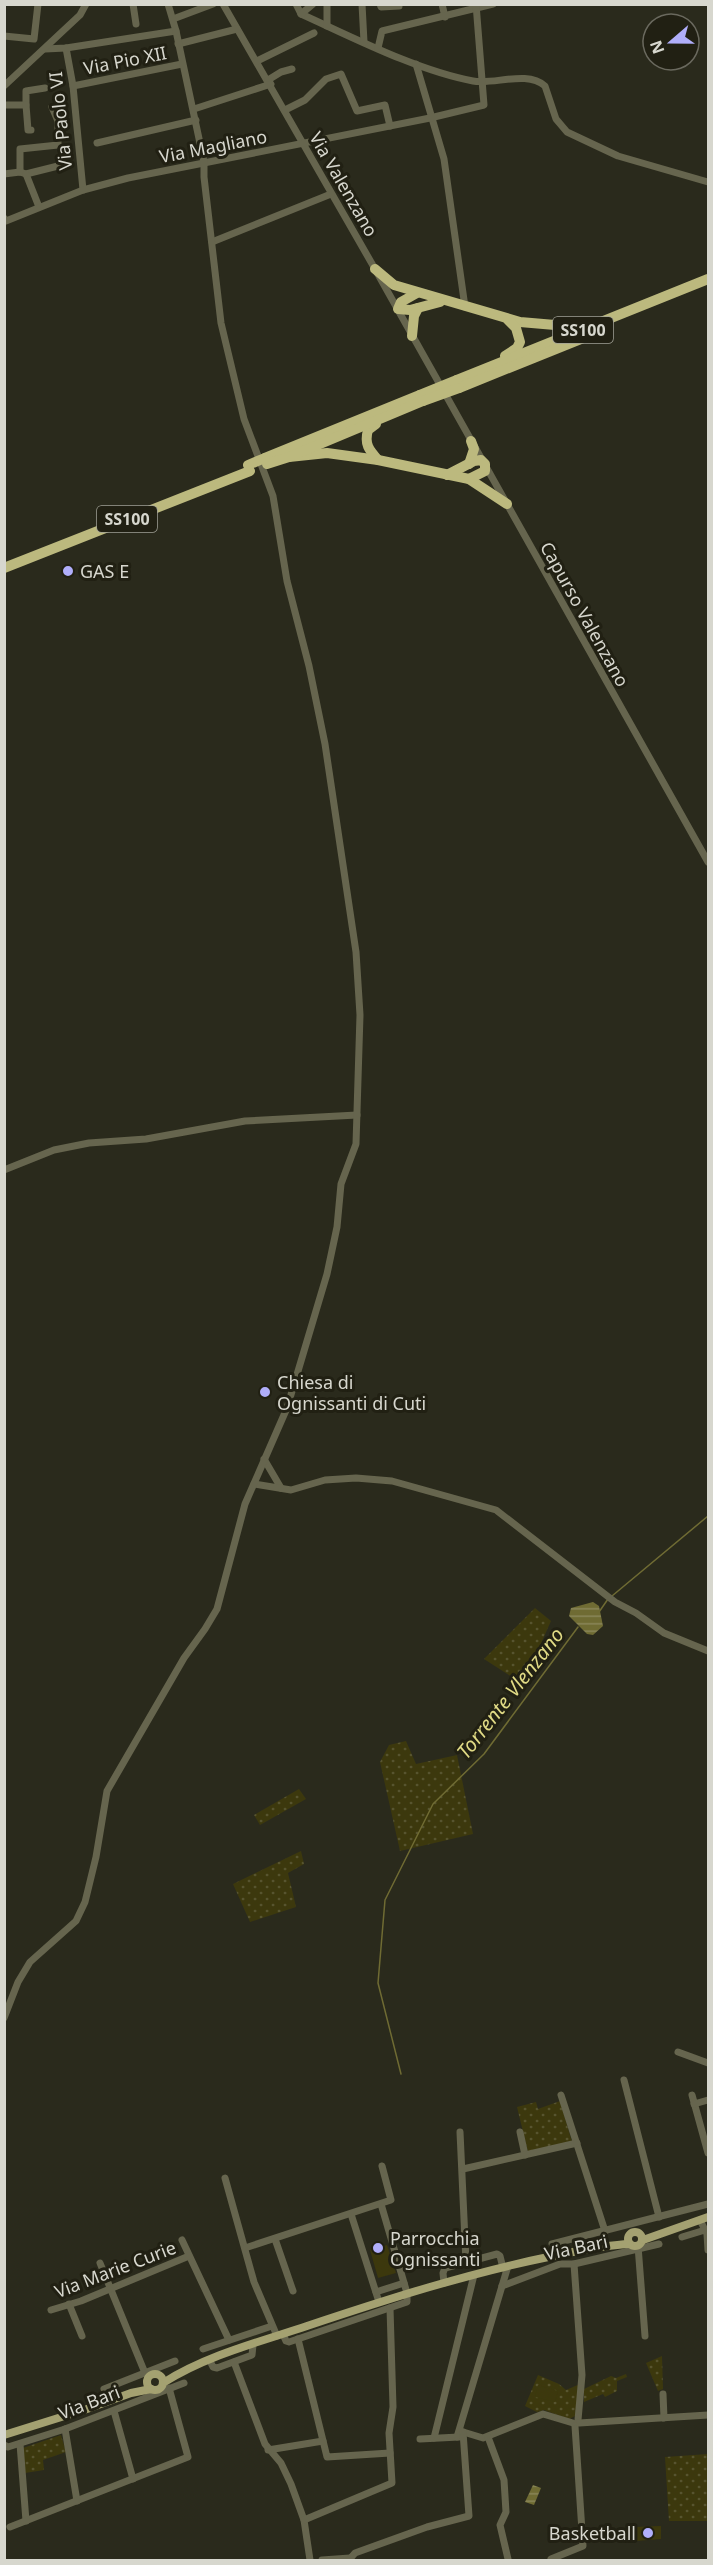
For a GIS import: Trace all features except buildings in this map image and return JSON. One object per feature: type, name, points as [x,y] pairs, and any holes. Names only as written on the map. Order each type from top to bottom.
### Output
[{"type":"highway","name":"SS100","points":[[375,269],[394,285],[508,319],[532,324],[555,325],[607,320]]},
{"type":"highway","name":"SS100","points":[[458,384],[473,374],[708,279]]},
{"type":"highway","name":"SS100","points":[[289,457],[458,384],[708,287]]},
{"type":"highway","points":[[417,292],[401,302],[398,309],[418,309]]},
{"type":"highway","points":[[412,336],[414,316],[418,309],[426,304],[444,301]]},
{"type":"highway","points":[[473,374],[517,348],[520,342],[519,335],[508,319]]},
{"type":"highway","name":"SS100","points":[[378,460],[367,448],[365,439],[368,430],[420,400]]},
{"type":"highway","name":"SS100","points":[[4,568],[420,400]]},
{"type":"highway","points":[[469,464],[474,449],[471,441]]},
{"type":"highway","name":"SS100","points":[[266,461],[327,453],[378,460],[470,479],[507,504]]},
{"type":"highway","points":[[447,475],[481,460],[485,464],[485,471],[470,479]]},
{"type":"highway","name":"SS100","points":[[4,561],[249,468]]},
{"type":"main road","name":"Via Bari","points":[[4,2435],[87,2409],[210,2361],[231,2358],[251,2346],[280,2335],[407,2293],[505,2267],[659,2233],[704,2219]]},
{"type":"street","points":[[4,36],[34,39],[38,4]]},
{"type":"street","points":[[4,86],[80,15],[86,4]]},
{"type":"street","points":[[134,4],[136,24]]},
{"type":"street","points":[[4,2018],[18,1982],[30,1962],[76,1921],[85,1902],[96,1857],[107,1791],[184,1658],[217,1609],[234,1539],[263,1459],[287,1408],[327,1274],[337,1227],[341,1184],[356,1143],[360,1015],[356,951],[325,744],[309,666],[287,581],[273,496],[244,418],[221,323],[204,162],[194,109],[168,4]]},
{"type":"street","points":[[173,19],[213,4]]},
{"type":"street","name":"Via Valenzano","points":[[224,4],[437,380]]},
{"type":"street","points":[[296,4],[301,14],[445,75],[483,82],[525,79],[540,82],[545,86],[556,119],[567,132],[618,156],[708,182]]},
{"type":"street","points":[[301,14],[313,4]]},
{"type":"street","points":[[327,4],[327,26]]},
{"type":"street","points":[[362,4],[364,42]]},
{"type":"street","points":[[380,4],[381,7],[399,6]]},
{"type":"street","points":[[442,4],[445,16]]},
{"type":"street","points":[[378,48],[382,31],[493,4]]},
{"type":"street","points":[[476,7],[483,82]]},
{"type":"street","points":[[178,44],[237,29]]},
{"type":"street","points":[[45,49],[66,48],[176,31]]},
{"type":"street","points":[[257,61],[314,33]]},
{"type":"street","name":"Via Paolo VI","points":[[66,48],[73,86],[83,190]]},
{"type":"street","name":"Via Pio XII","points":[[73,86],[182,64]]},
{"type":"street","points":[[416,64],[430,118],[444,159],[465,307]]},
{"type":"street","points":[[194,109],[270,82],[292,69]]},
{"type":"street","points":[[285,110],[305,100],[326,79],[341,74],[357,111],[385,105],[390,126]]},
{"type":"street","points":[[4,77],[16,75]]},
{"type":"street","name":"Via Magliano","points":[[5,219],[83,190],[204,162],[430,118],[484,105],[483,82]]},
{"type":"street","points":[[31,130],[28,130],[26,91],[45,88]]},
{"type":"street","points":[[4,105],[26,105]]},
{"type":"street","points":[[39,207],[23,173],[20,149],[58,145],[57,121],[52,106]]},
{"type":"street","points":[[97,143],[196,120]]},
{"type":"street","points":[[4,174],[58,166]]},
{"type":"street","points":[[212,242],[331,194]]},
{"type":"street","name":"Capurso Valenzano","points":[[437,380],[708,862]]},
{"type":"street","points":[[4,1170],[54,1150],[89,1143],[146,1139],[245,1121],[357,1115]]},
{"type":"street","points":[[263,1459],[281,1488]]},
{"type":"street","points":[[254,1484],[291,1490],[325,1480],[356,1478],[392,1481],[496,1510],[615,1602],[636,1612],[664,1633],[708,1652]]},
{"type":"street","points":[[678,2052],[708,2063]]},
{"type":"street","points":[[624,2080],[659,2217]]},
{"type":"street","points":[[561,2095],[604,2231]]},
{"type":"street","points":[[692,2095],[708,2153]]},
{"type":"street","points":[[694,2104],[708,2100]]},
{"type":"street","points":[[460,2132],[466,2262]]},
{"type":"street","points":[[520,2132],[525,2155]]},
{"type":"street","points":[[463,2169],[577,2143]]},
{"type":"street","points":[[245,2248],[381,2204],[393,2198],[382,2166]]},
{"type":"street","points":[[225,2178],[254,2282],[272,2326],[287,2342],[298,2339],[327,2457],[390,2453]]},
{"type":"street","points":[[381,2204],[407,2293]]},
{"type":"street","name":"Via Bari","points":[[502,2286],[560,2264],[574,2264],[635,2238],[659,2217],[708,2204]]},
{"type":"street","points":[[351,2214],[378,2302]]},
{"type":"street","points":[[704,2219],[708,2250]]},
{"type":"street","points":[[682,2237],[705,2230]]},
{"type":"street","name":"Via Bari","points":[[552,2244],[604,2231],[659,2244]]},
{"type":"street","points":[[275,2238],[293,2291]]},
{"type":"street","points":[[635,2238],[645,2336]]},
{"type":"street","points":[[182,2240],[227,2341],[231,2358],[263,2440],[268,2450],[285,2470],[303,2520],[310,2560]]},
{"type":"street","points":[[322,2560],[349,2559],[354,2553],[423,2528],[469,2516],[460,2434],[502,2286],[505,2267],[497,2254],[466,2262],[443,2270],[444,2283]]},
{"type":"street","name":"Via Marie Curie","points":[[51,2310],[80,2302],[189,2256]]},
{"type":"street","points":[[10,2527],[188,2457],[100,2263]]},
{"type":"street","points":[[551,2559],[583,2546],[576,2423],[582,2375],[574,2264]]},
{"type":"street","points":[[434,2438],[468,2290],[474,2275]]},
{"type":"street","points":[[455,2280],[468,2290]]},
{"type":"street","points":[[376,2292],[404,2283]]},
{"type":"street","name":"Via Bari","points":[[298,2339],[406,2302],[407,2293]]},
{"type":"street","points":[[69,2304],[82,2336]]},
{"type":"street","points":[[303,2520],[392,2483],[389,2433],[393,2407],[390,2308]]},
{"type":"street","points":[[203,2349],[272,2326]]},
{"type":"street","points":[[244,2335],[251,2346]]},
{"type":"street","name":"Via Bari","points":[[4,2445],[8,2447],[20,2444],[114,2411],[155,2382],[175,2361]]},
{"type":"street","name":"Via Bari","points":[[104,2389],[155,2382],[184,2383]]},
{"type":"street","points":[[663,2394],[664,2418]]},
{"type":"street","points":[[114,2411],[133,2479]]},
{"type":"street","points":[[420,2439],[460,2434],[482,2439],[543,2414],[576,2423],[708,2415]]},
{"type":"street","points":[[31,2427],[35,2439]]},
{"type":"street","points":[[65,2429],[77,2501]]},
{"type":"street","points":[[488,2437],[504,2480],[506,2512],[500,2525],[508,2559]]},
{"type":"street","points":[[268,2450],[323,2441]]},
{"type":"street","points":[[20,2444],[26,2521]]},
{"type":"shaded area","points":[[593,1602],[599,1606],[603,1626],[593,1635],[587,1634],[569,1616],[571,1608]]},
{"type":"shaded area","points":[[535,1608],[551,1621],[523,1684],[484,1659]]},
{"type":"shaded area","points":[[406,1741],[416,1764],[457,1755],[473,1834],[400,1851],[380,1762],[389,1745]]},
{"type":"shaded area","points":[[299,1789],[306,1799],[260,1825],[254,1815]]},
{"type":"shaded area","points":[[301,1851],[304,1864],[288,1873],[296,1907],[250,1922],[233,1884]]},
{"type":"shaded area","points":[[560,2101],[572,2142],[528,2152],[517,2107],[536,2102],[538,2109]]},
{"type":"shaded area","points":[[387,2245],[396,2273],[378,2278],[370,2250]]},
{"type":"shaded area","points":[[662,2356],[663,2389],[658,2391],[646,2363]]},
{"type":"shaded area","points":[[626,2374],[627,2377],[617,2381],[617,2391],[605,2397],[603,2394],[584,2402],[584,2389],[611,2376],[616,2378]]},
{"type":"shaded area","points":[[538,2375],[559,2384],[566,2390],[580,2384],[575,2416],[569,2419],[544,2410],[537,2412],[525,2406]]},
{"type":"shaded area","points":[[538,2385],[558,2391],[555,2402],[535,2397]]},
{"type":"shaded area","points":[[61,2435],[66,2452],[43,2460],[44,2470],[25,2473],[23,2448]]},
{"type":"shaded area","points":[[708,2454],[708,2521],[669,2521],[665,2457]]},
{"type":"shaded area","points":[[533,2485],[541,2488],[534,2505],[525,2502]]},
{"type":"shaded area","name":"Basketball","points":[[661,2526],[661,2539],[636,2541],[635,2527]]},
{"type":"waterway","name":"Torrente Vlenzano","points":[[612,1596],[708,1516]]},
{"type":"waterway","name":"Torrente Vlenzano","points":[[599,1612],[608,1599]]},
{"type":"waterway","name":"Torrente Vlenzano","points":[[401,2074],[378,1983],[385,1900],[433,1804],[484,1754],[578,1627]]},
{"type":"place","name":"GAS E","points":[[68,571]]},
{"type":"place","name":"Chiesa di Ognissanti di Cuti","points":[[265,1392]]},
{"type":"place","name":"Parrocchia Ognissanti","points":[[378,2248]]},
{"type":"place","name":"Basketball","points":[[648,2533]]}]
